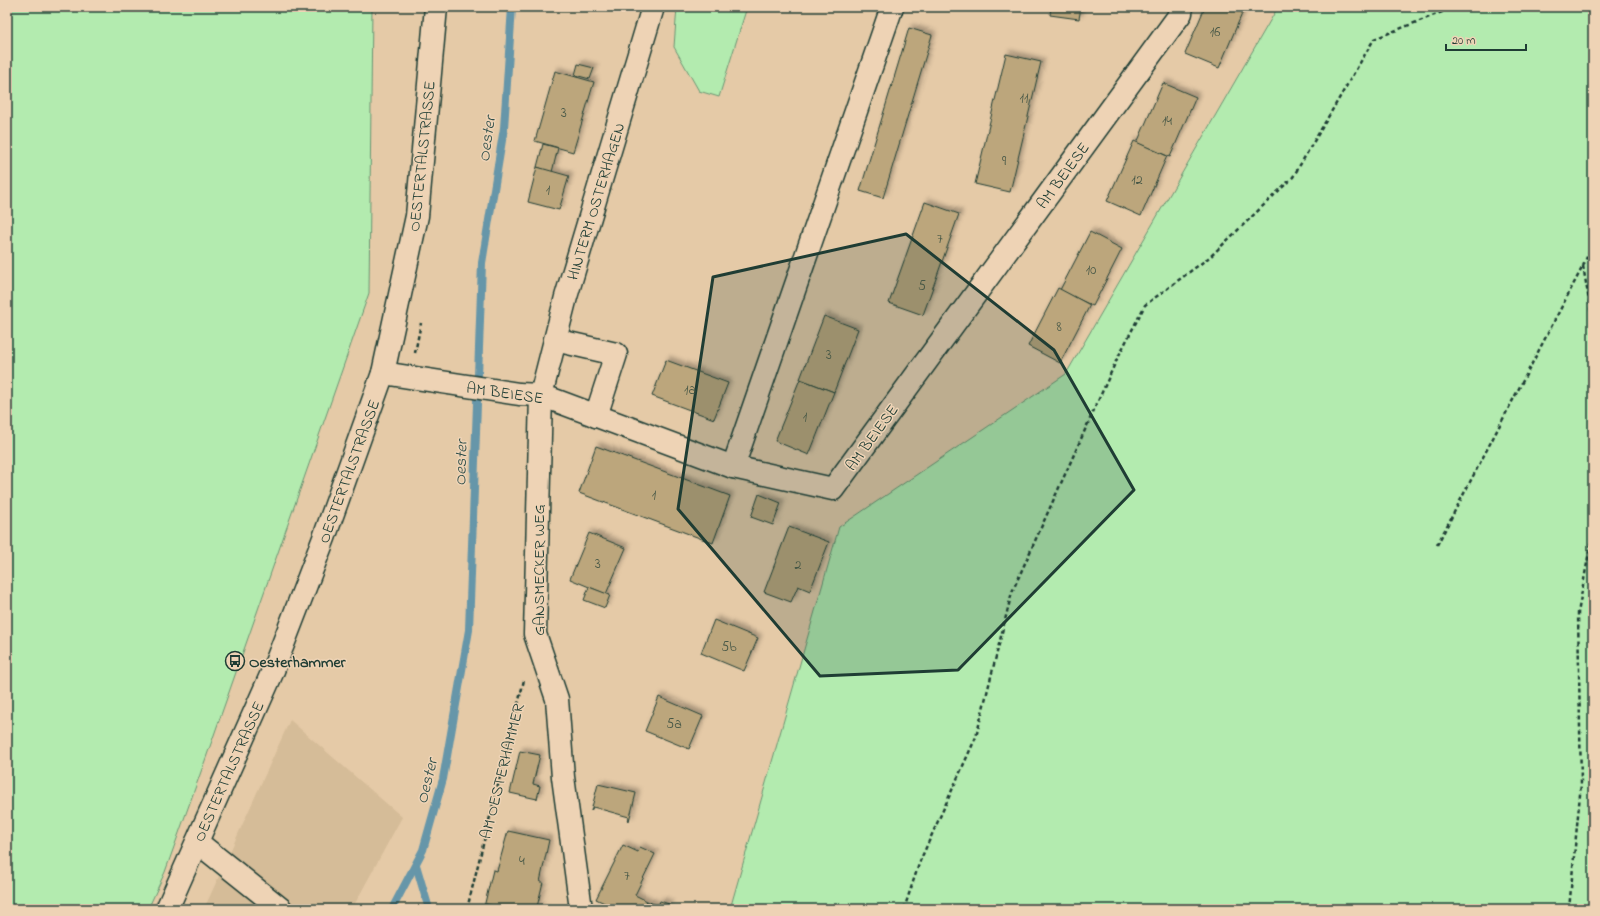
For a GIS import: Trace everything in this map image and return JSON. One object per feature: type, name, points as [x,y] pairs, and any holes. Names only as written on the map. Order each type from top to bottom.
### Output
[{"type":"street","name":"OESTERTALSTRASSE","points":[[167,909],[272,673],[324,538],[384,373],[417,216],[436,7]]},
{"type":"street","name":"HINTERM OSTERHAGEN","points":[[541,395],[566,297],[653,7]]},
{"type":"street","points":[[733,467],[892,7]]},
{"type":"street","name":"AM BEIESE","points":[[384,373],[454,385],[519,394],[541,395],[733,467],[833,489],[1176,20],[1182,7]]},
{"type":"street","points":[[555,340],[616,354],[596,416]]},
{"type":"street","name":"GANSMECKER WEG","points":[[541,395],[535,634],[556,699],[563,777],[581,909]]},
{"type":"street","points":[[197,842],[281,909]]},
{"type":"path","points":[[904,909],[920,861],[976,737],[1012,592],[1117,359],[1145,305],[1211,256],[1293,177],[1374,39],[1442,12],[1446,7]]},
{"type":"path","points":[[1437,545],[1583,266],[1593,243]]},
{"type":"path","points":[[1583,266],[1593,323]]},
{"type":"path","points":[[1569,909],[1581,784],[1578,613],[1593,530]]},
{"type":"path","name":"AM OESTERHAMMER","points":[[467,909],[524,680]]},
{"type":"highlighted area","points":[[906,234],[1054,350],[1134,490],[958,670],[820,676],[678,509],[713,277]]},
{"type":"shaded area","points":[[290,720],[402,817],[352,909],[204,909]]},
{"type":"green space","points":[[7,7],[372,7],[369,293],[207,755],[165,872],[148,909],[7,909]]},
{"type":"green space","points":[[677,7],[747,7],[719,97],[699,91],[674,47]]},
{"type":"green space","points":[[1278,7],[1593,7],[1593,909],[730,909],[839,527],[1066,374]]},
{"type":"building","points":[[1051,7],[1081,7],[1079,19],[1050,15]]},
{"type":"building","points":[[1205,7],[1240,7],[1244,9],[1219,68],[1185,54]]},
{"type":"building","points":[[909,28],[932,35],[883,198],[860,191]]},
{"type":"building","points":[[1006,54],[1041,62],[1010,192],[975,184]]},
{"type":"building","points":[[578,64],[594,68],[590,79],[575,75]]},
{"type":"building","points":[[555,71],[594,82],[573,152],[535,141]]},
{"type":"building","points":[[1163,83],[1196,97],[1170,157],[1137,143]]},
{"type":"building","points":[[1134,141],[1167,156],[1141,216],[1107,201]]},
{"type":"building","points":[[543,144],[558,148],[552,172],[537,167]]},
{"type":"building","points":[[537,167],[569,176],[559,210],[528,202]]},
{"type":"building","points":[[925,202],[959,214],[923,315],[889,303]]},
{"type":"building","points":[[1090,232],[1122,249],[1093,306],[1060,290]]},
{"type":"building","points":[[1058,288],[1090,305],[1060,363],[1028,346]]},
{"type":"building","points":[[824,316],[858,329],[834,392],[800,379]]},
{"type":"building","points":[[666,360],[728,383],[714,419],[652,396]]},
{"type":"building","points":[[800,379],[834,392],[809,455],[775,441]]},
{"type":"building","points":[[596,446],[730,496],[713,543],[579,493]]},
{"type":"building","points":[[759,494],[781,503],[773,525],[751,517]]},
{"type":"building","points":[[789,527],[829,542],[810,591],[798,586],[791,602],[764,592]]},
{"type":"building","points":[[589,533],[626,548],[606,594],[570,579]]},
{"type":"building","points":[[589,587],[610,595],[605,608],[584,600]]},
{"type":"building","points":[[714,620],[758,638],[744,671],[701,653]]},
{"type":"building","points":[[659,697],[703,716],[689,749],[645,731]]},
{"type":"building","points":[[520,751],[540,755],[533,784],[540,786],[537,799],[510,793]]},
{"type":"building","points":[[598,784],[636,793],[629,821],[629,817],[593,807],[591,811]]},
{"type":"building","points":[[508,831],[549,840],[540,882],[543,882],[537,907],[544,909],[507,909],[486,904],[484,907],[493,870],[497,871]]},
{"type":"building","points":[[623,845],[638,852],[640,847],[655,854],[635,895],[647,901],[643,909],[617,909],[596,899]]},
{"type":"building","points":[[647,901],[658,906],[660,901],[669,904],[666,909],[643,909]]},
{"type":"waterway","name":"Oester","points":[[392,909],[423,850],[443,779],[469,630],[482,263],[504,128],[512,7]]},
{"type":"waterway","points":[[416,865],[429,909]]},
{"type":"place","name":"Oesterhammer","points":[[235,661]]}]
